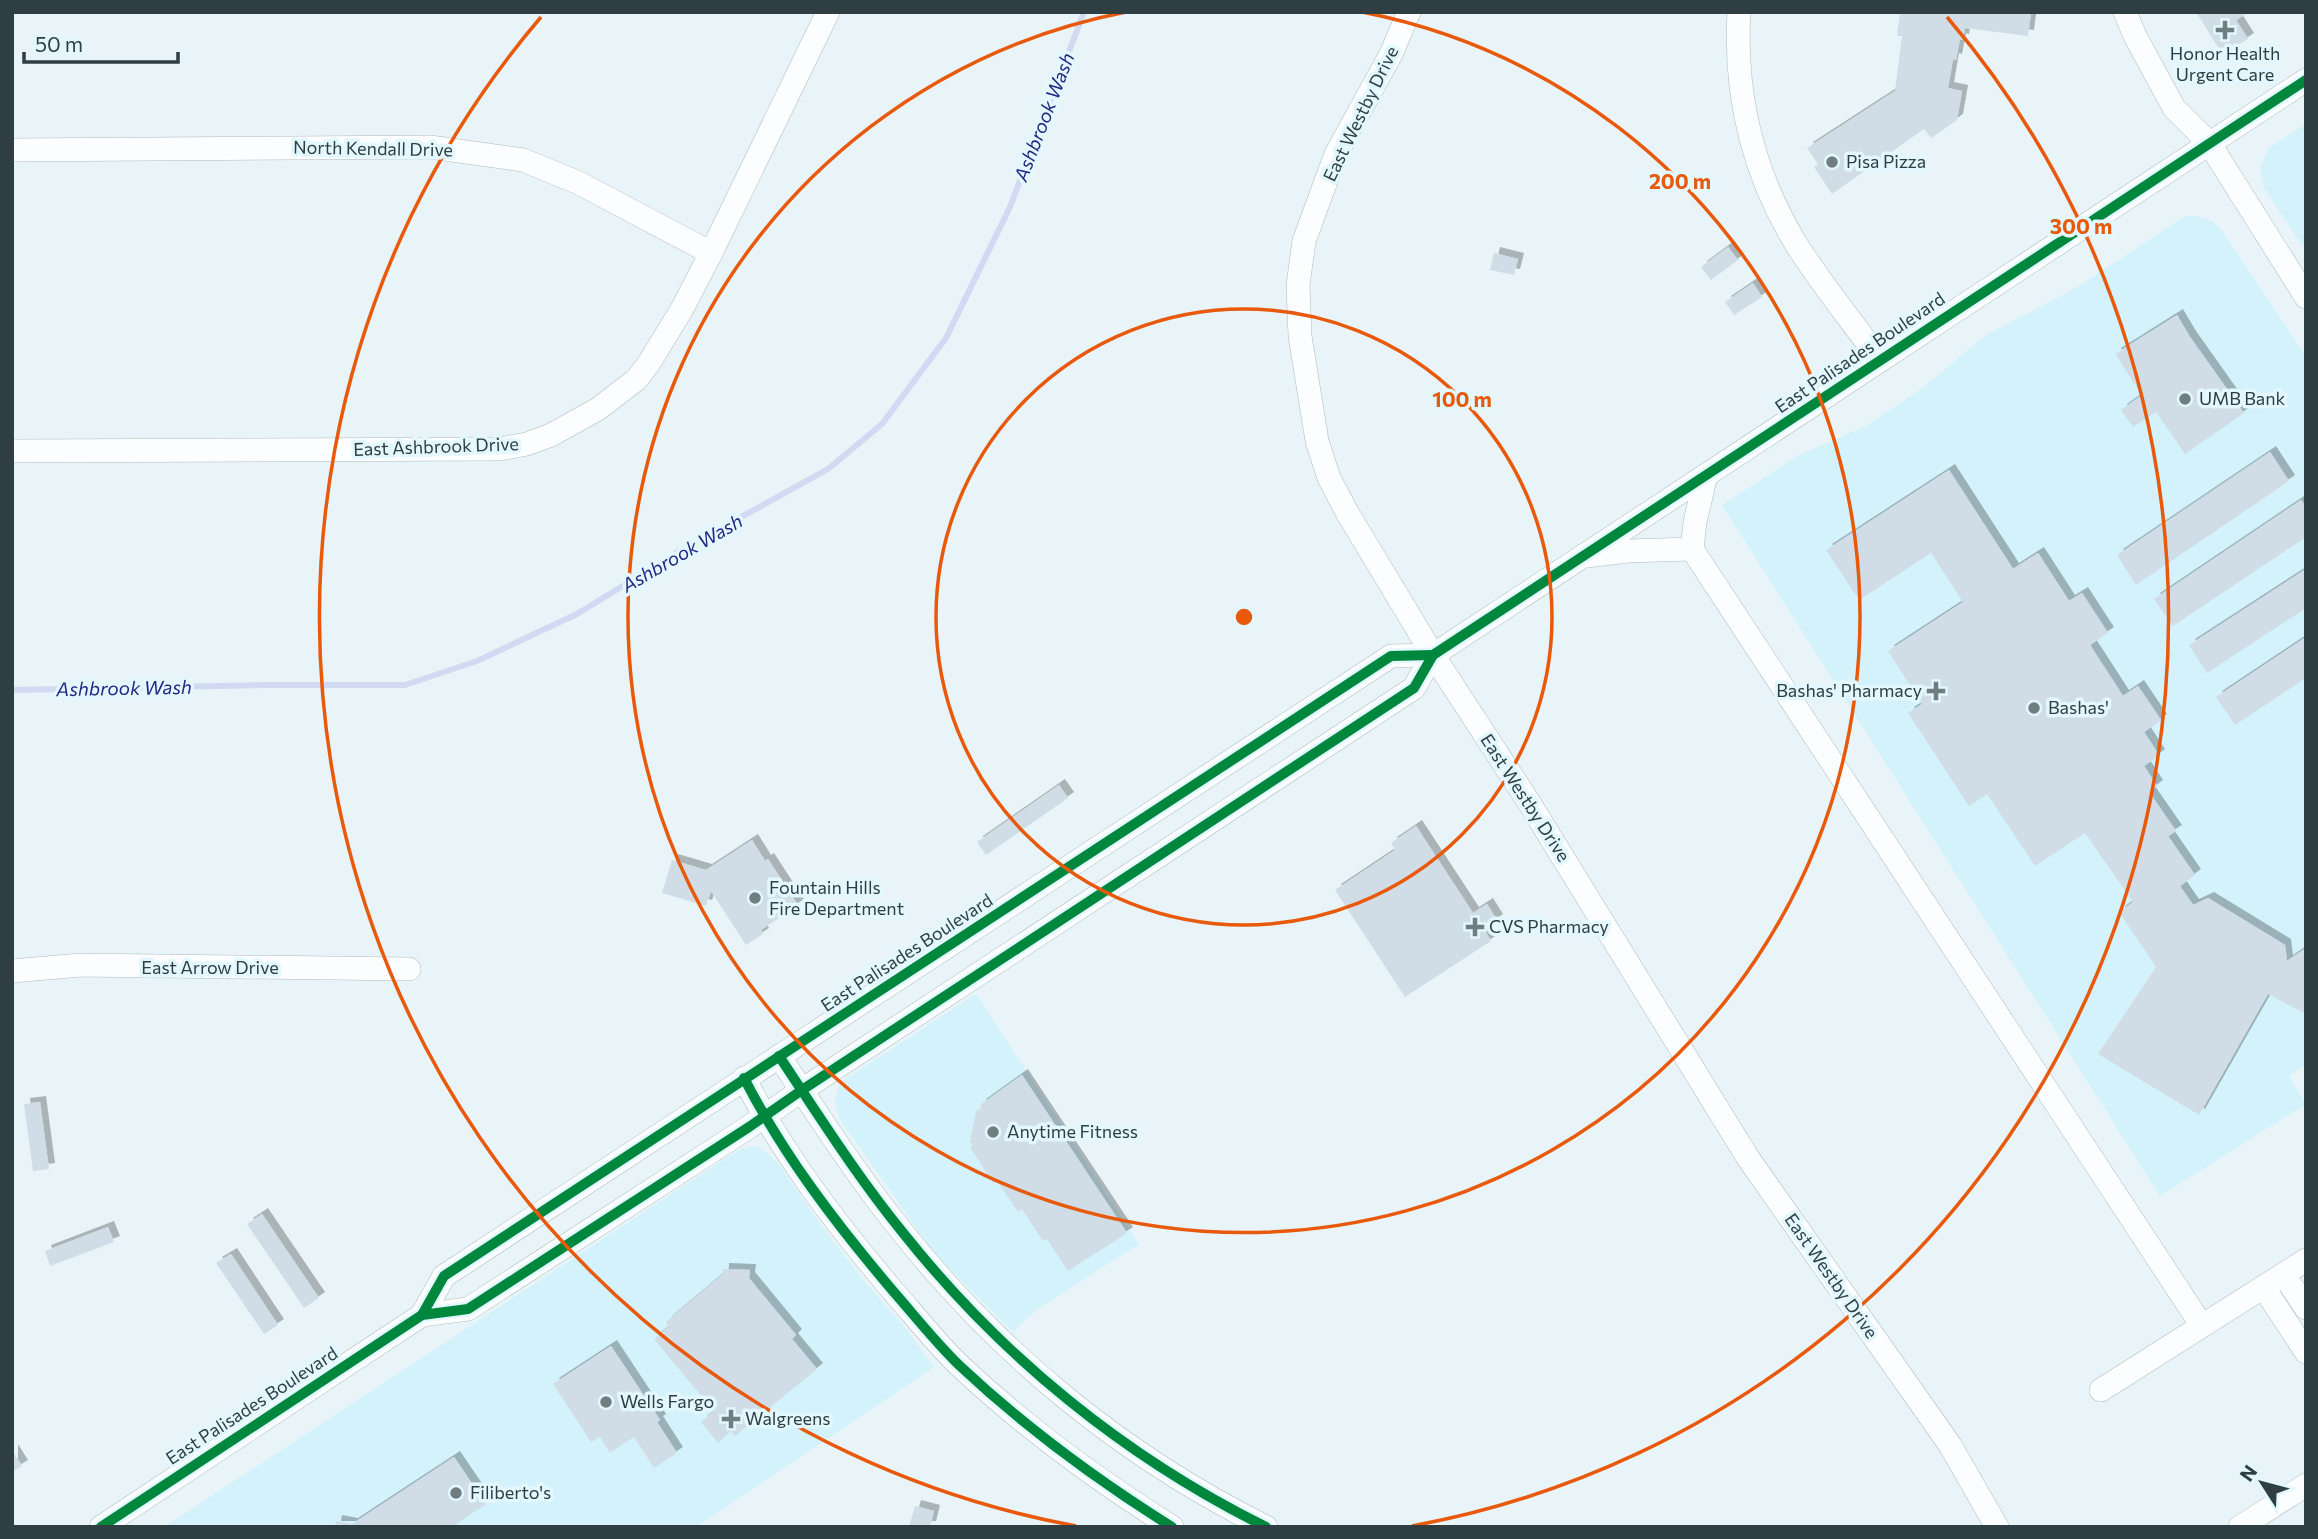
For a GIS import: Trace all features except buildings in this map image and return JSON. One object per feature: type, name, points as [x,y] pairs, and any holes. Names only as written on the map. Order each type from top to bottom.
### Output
[{"type":"street","name":"East Ashbrook Drive","points":[[12,451],[500,449],[527,444],[551,435],[598,409],[637,379],[649,363],[682,309],[711,253],[828,12]]},
{"type":"street","name":"East Westby Drive","points":[[1409,12],[1391,54],[1336,154],[1304,241],[1298,285],[1300,336],[1317,441],[1329,478],[1433,655],[1537,815],[1748,1158],[1950,1445],[1997,1527]]},
{"type":"street","points":[[1739,12],[1739,81],[1758,168],[1798,247],[1880,360]]},
{"type":"street","points":[[2125,12],[2134,36],[2174,108],[2209,143],[2306,297]]},
{"type":"street","name":"East Palisades Boulevard","points":[[101,1527],[422,1315],[468,1309],[764,1118],[802,1090],[1414,688],[1433,655],[2306,80]]},
{"type":"street","name":"North Kendall Drive","points":[[12,150],[465,150],[523,160],[579,183],[711,253]]},
{"type":"street","points":[[1706,475],[1692,549],[2202,1326]]},
{"type":"street","points":[[1580,557],[1627,551],[1692,549]]},
{"type":"street","name":"East Palisades Boulevard","points":[[422,1315],[444,1276],[779,1055],[949,947],[1391,656],[1433,655]]},
{"type":"street","name":"East Arrow Drive","points":[[12,971],[81,965],[409,969]]},
{"type":"street","points":[[779,1055],[903,1234],[981,1322],[1081,1412],[1111,1434],[1191,1486],[1266,1527]]},
{"type":"street","points":[[744,1078],[764,1118],[840,1228],[960,1366],[1082,1467],[1172,1527]]},
{"type":"street","points":[[2101,1390],[2306,1260]]},
{"type":"street","points":[[2284,1275],[2306,1308]]},
{"type":"street","points":[[2264,1287],[2306,1352]]},
{"type":"street","points":[[2240,1527],[2306,1485]]},
{"type":"shaded area","points":[[2306,124],[2306,251],[2264,188],[2260,169],[2269,148]]},
{"type":"shaded area","points":[[2185,216],[2209,219],[2220,228],[2306,357],[2306,1064],[2289,1076],[2306,1104],[2160,1196],[1722,505],[1799,455],[1866,426],[1925,386],[1986,335],[2076,288]]},
{"type":"shaded area","points":[[976,994],[1139,1244],[1036,1310],[1013,1332],[934,1253],[839,1118],[835,1102],[841,1082]]},
{"type":"shaded area","points":[[756,1146],[780,1166],[818,1221],[934,1367],[696,1527],[164,1527],[740,1149]]},
{"type":"waterway","name":"Ashbrook Wash","points":[[12,690],[405,685],[477,661],[577,614],[678,552],[828,469],[882,424],[946,338],[1010,207],[1084,12]]},
{"type":"cycle path","points":[[101,1527],[422,1315],[468,1309],[749,1127],[1414,688],[1433,655],[2306,80]]},
{"type":"cycle path","points":[[422,1315],[444,1276],[1391,656],[1433,655]]},
{"type":"cycle path","points":[[779,1056],[887,1213],[982,1322],[1024,1362],[1115,1436],[1164,1469],[1266,1527]]},
{"type":"cycle path","points":[[744,1078],[776,1135],[832,1215],[951,1357],[985,1389],[1062,1452],[1172,1527]]},
{"type":"place","name":"Honor Health Urgent Care","points":[[2225,30]]},
{"type":"place","name":"Pisa Pizza","points":[[1832,162]]},
{"type":"place","name":"UMB Bank","points":[[2185,399]]},
{"type":"place","name":"Bashas' Pharmacy","points":[[1936,691]]},
{"type":"place","name":"Bashas'","points":[[2034,708]]},
{"type":"place","name":"Fountain Hills Fire Department","points":[[755,898]]},
{"type":"place","name":"CVS Pharmacy","points":[[1475,927]]},
{"type":"place","name":"Anytime Fitness","points":[[993,1132]]},
{"type":"place","name":"Wells Fargo","points":[[606,1402]]},
{"type":"place","name":"Walgreens","points":[[731,1419]]},
{"type":"place","name":"Filiberto's","points":[[456,1493]]}]
